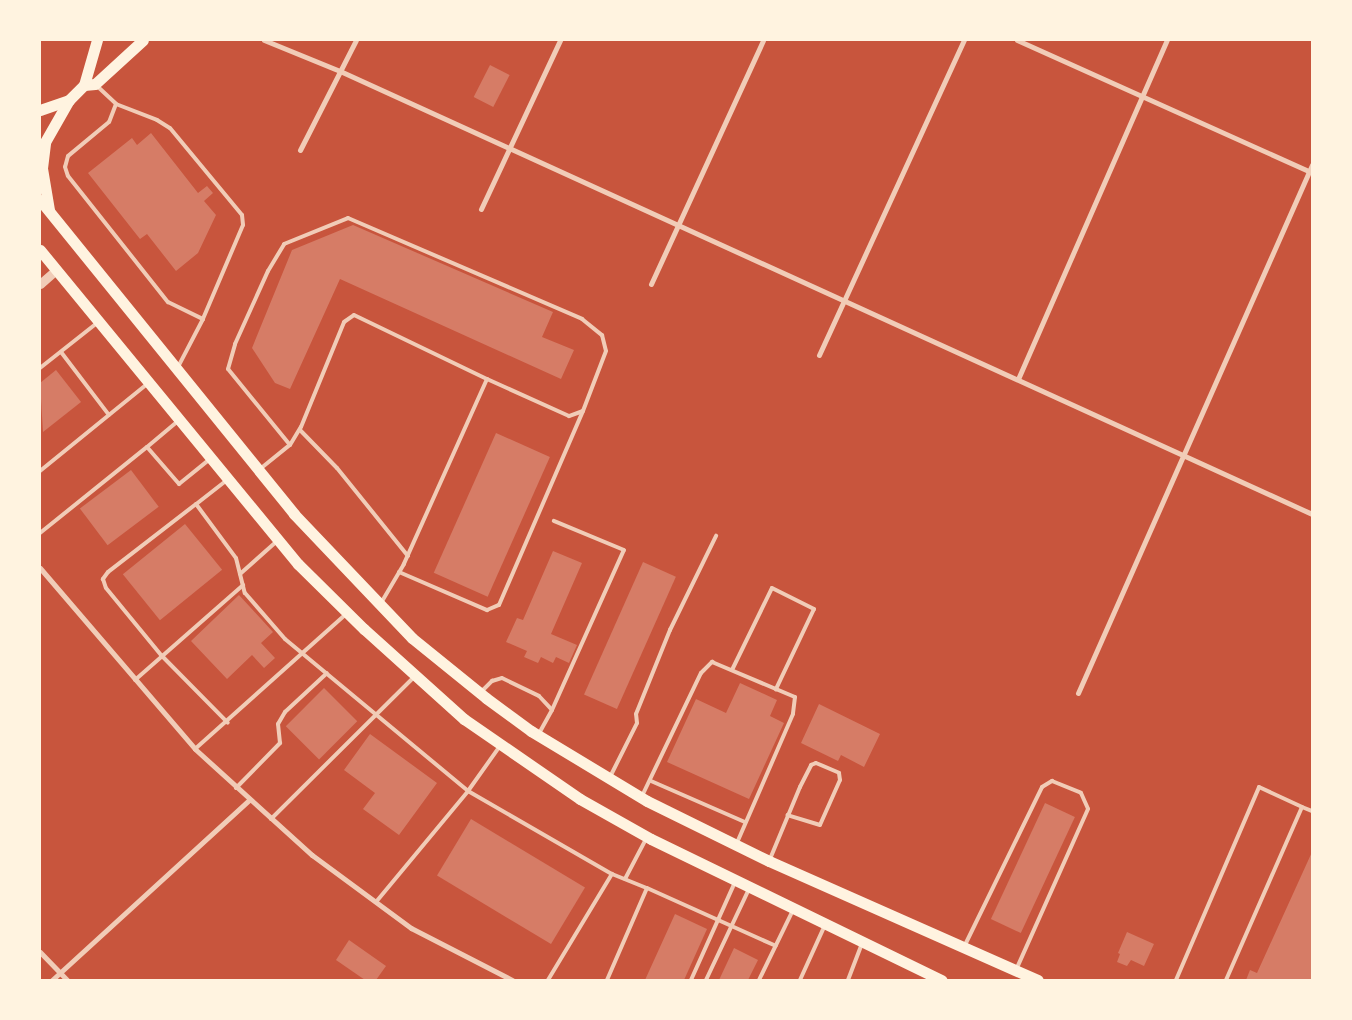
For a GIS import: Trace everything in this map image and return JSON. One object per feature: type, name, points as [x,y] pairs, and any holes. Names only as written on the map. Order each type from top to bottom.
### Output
[{"type":"main road","points":[[89,85],[97,40]]},
{"type":"main road","points":[[127,54],[133,40]]},
{"type":"main road","points":[[40,110],[69,100],[144,40]]},
{"type":"main road","points":[[49,211],[42,155],[51,130],[69,100]]},
{"type":"main road","points":[[40,200],[178,367],[294,514],[412,638],[480,693],[538,735],[641,797],[769,861],[1038,980]]},
{"type":"main road","points":[[40,250],[279,540],[348,613],[464,719],[500,746],[580,799],[648,837],[749,889],[942,980]]},
{"type":"street","points":[[264,40],[340,70],[1018,379],[1183,457],[1312,514]]},
{"type":"street","points":[[300,150],[356,40]]},
{"type":"street","points":[[481,209],[560,40]]},
{"type":"street","points":[[651,284],[763,40]]},
{"type":"street","points":[[819,356],[846,301],[964,40]]},
{"type":"street","points":[[1017,40],[1311,170],[1078,693]]},
{"type":"street","points":[[1018,379],[1167,40]]},
{"type":"street","points":[[40,284],[56,270]]},
{"type":"street","points":[[40,568],[195,749],[249,800],[312,855],[411,928],[512,980]]},
{"type":"street","points":[[52,980],[249,800]]},
{"type":"street","points":[[40,952],[67,980]]},
{"type":"lane","points":[[89,85],[116,104],[157,120],[170,128],[242,215],[243,225],[203,320],[178,367]]},
{"type":"lane","points":[[116,104],[109,122],[68,156],[65,161],[68,176],[168,302],[203,320]]},
{"type":"lane","points":[[290,445],[228,369],[235,344],[268,271],[284,244],[348,218],[582,320],[602,335],[606,351],[583,411],[499,605],[487,610],[399,572]]},
{"type":"lane","points":[[260,470],[290,445],[300,430],[344,322],[354,315],[569,416],[583,411]]},
{"type":"lane","points":[[40,368],[99,322]]},
{"type":"lane","points":[[61,352],[109,415]]},
{"type":"lane","points":[[380,605],[408,556],[487,379]]},
{"type":"lane","points":[[40,471],[149,382]]},
{"type":"lane","points":[[40,533],[180,420]]},
{"type":"lane","points":[[300,430],[338,468],[408,556]]},
{"type":"lane","points":[[147,447],[178,484],[212,458]]},
{"type":"lane","points":[[228,723],[161,655],[106,588],[103,580],[108,572],[229,479]]},
{"type":"lane","points":[[196,504],[236,558],[245,594],[301,653],[468,790],[612,874],[776,946]]},
{"type":"lane","points":[[538,735],[552,710],[624,550],[554,521]]},
{"type":"lane","points":[[609,779],[637,724],[636,714],[670,630],[716,536]]},
{"type":"lane","points":[[240,574],[279,540]]},
{"type":"lane","points":[[135,680],[161,655],[243,585]]},
{"type":"lane","points":[[732,670],[772,588],[814,608],[776,689]]},
{"type":"lane","points":[[195,749],[228,723],[301,653],[348,613]]},
{"type":"lane","points":[[641,797],[651,781],[701,673],[712,662],[795,697],[793,714],[736,845]]},
{"type":"lane","points":[[236,788],[280,743],[278,724],[285,712],[326,673]]},
{"type":"lane","points":[[271,819],[416,675]]},
{"type":"lane","points":[[480,693],[492,681],[502,678],[539,696],[552,710]]},
{"type":"lane","points":[[376,902],[468,790],[500,746]]},
{"type":"lane","points":[[769,861],[788,815],[811,765],[816,763],[839,773],[840,780],[820,826],[788,815]]},
{"type":"lane","points":[[651,781],[745,822]]},
{"type":"lane","points":[[964,947],[1042,787],[1052,781],[1081,793],[1088,809],[1016,970]]},
{"type":"lane","points":[[1176,980],[1259,787],[1312,811]]},
{"type":"lane","points":[[1226,980],[1302,807]]},
{"type":"lane","points":[[625,879],[648,837]]},
{"type":"lane","points":[[548,980],[612,874]]},
{"type":"lane","points":[[691,980],[735,882]]},
{"type":"lane","points":[[607,980],[647,888]]},
{"type":"lane","points":[[706,980],[749,889]]},
{"type":"lane","points":[[759,980],[793,910]]},
{"type":"lane","points":[[800,980],[825,925]]},
{"type":"lane","points":[[848,980],[863,942]]},
{"type":"building","points":[[490,65],[510,75],[493,107],[474,97]]},
{"type":"building","points":[[151,133],[198,193],[207,186],[213,193],[204,201],[216,215],[198,253],[176,271],[147,234],[140,239],[88,173],[132,138],[137,145]]},
{"type":"building","points":[[353,225],[553,312],[542,337],[574,350],[561,379],[340,279],[290,389],[275,383],[252,348],[292,250]]},
{"type":"building","points":[[56,370],[81,402],[43,432],[40,383]]},
{"type":"building","points":[[496,433],[550,457],[488,597],[434,573]]},
{"type":"building","points":[[131,470],[159,507],[108,545],[80,509]]},
{"type":"building","points":[[185,524],[222,570],[160,620],[123,574]]},
{"type":"building","points":[[553,551],[582,563],[551,634],[577,645],[569,663],[556,657],[553,663],[541,657],[538,663],[524,657],[527,651],[506,642],[517,618],[523,620]]},
{"type":"building","points":[[643,562],[676,577],[617,709],[584,694]]},
{"type":"building","points":[[239,595],[273,632],[261,643],[275,658],[264,668],[252,655],[227,679],[191,641]]},
{"type":"building","points":[[740,683],[777,700],[770,716],[784,723],[749,799],[667,762],[696,699],[726,713]]},
{"type":"building","points":[[324,688],[357,721],[319,759],[286,726]]},
{"type":"building","points":[[819,704],[880,734],[864,767],[841,755],[838,761],[801,743]]},
{"type":"building","points":[[370,734],[437,783],[399,835],[363,809],[375,793],[344,770]]},
{"type":"building","points":[[1045,803],[1075,817],[1021,933],[991,919]]},
{"type":"building","points":[[471,819],[585,888],[551,944],[437,876]]},
{"type":"building","points":[[1312,852],[1312,980],[1246,980],[1250,970],[1257,973]]},
{"type":"building","points":[[675,914],[707,929],[684,980],[645,980]]},
{"type":"building","points":[[1127,932],[1154,944],[1144,966],[1131,960],[1127,966],[1117,962],[1120,954],[1118,953]]},
{"type":"building","points":[[349,940],[386,966],[376,980],[365,980],[336,960]]},
{"type":"building","points":[[734,948],[758,960],[748,980],[719,980]]}]
